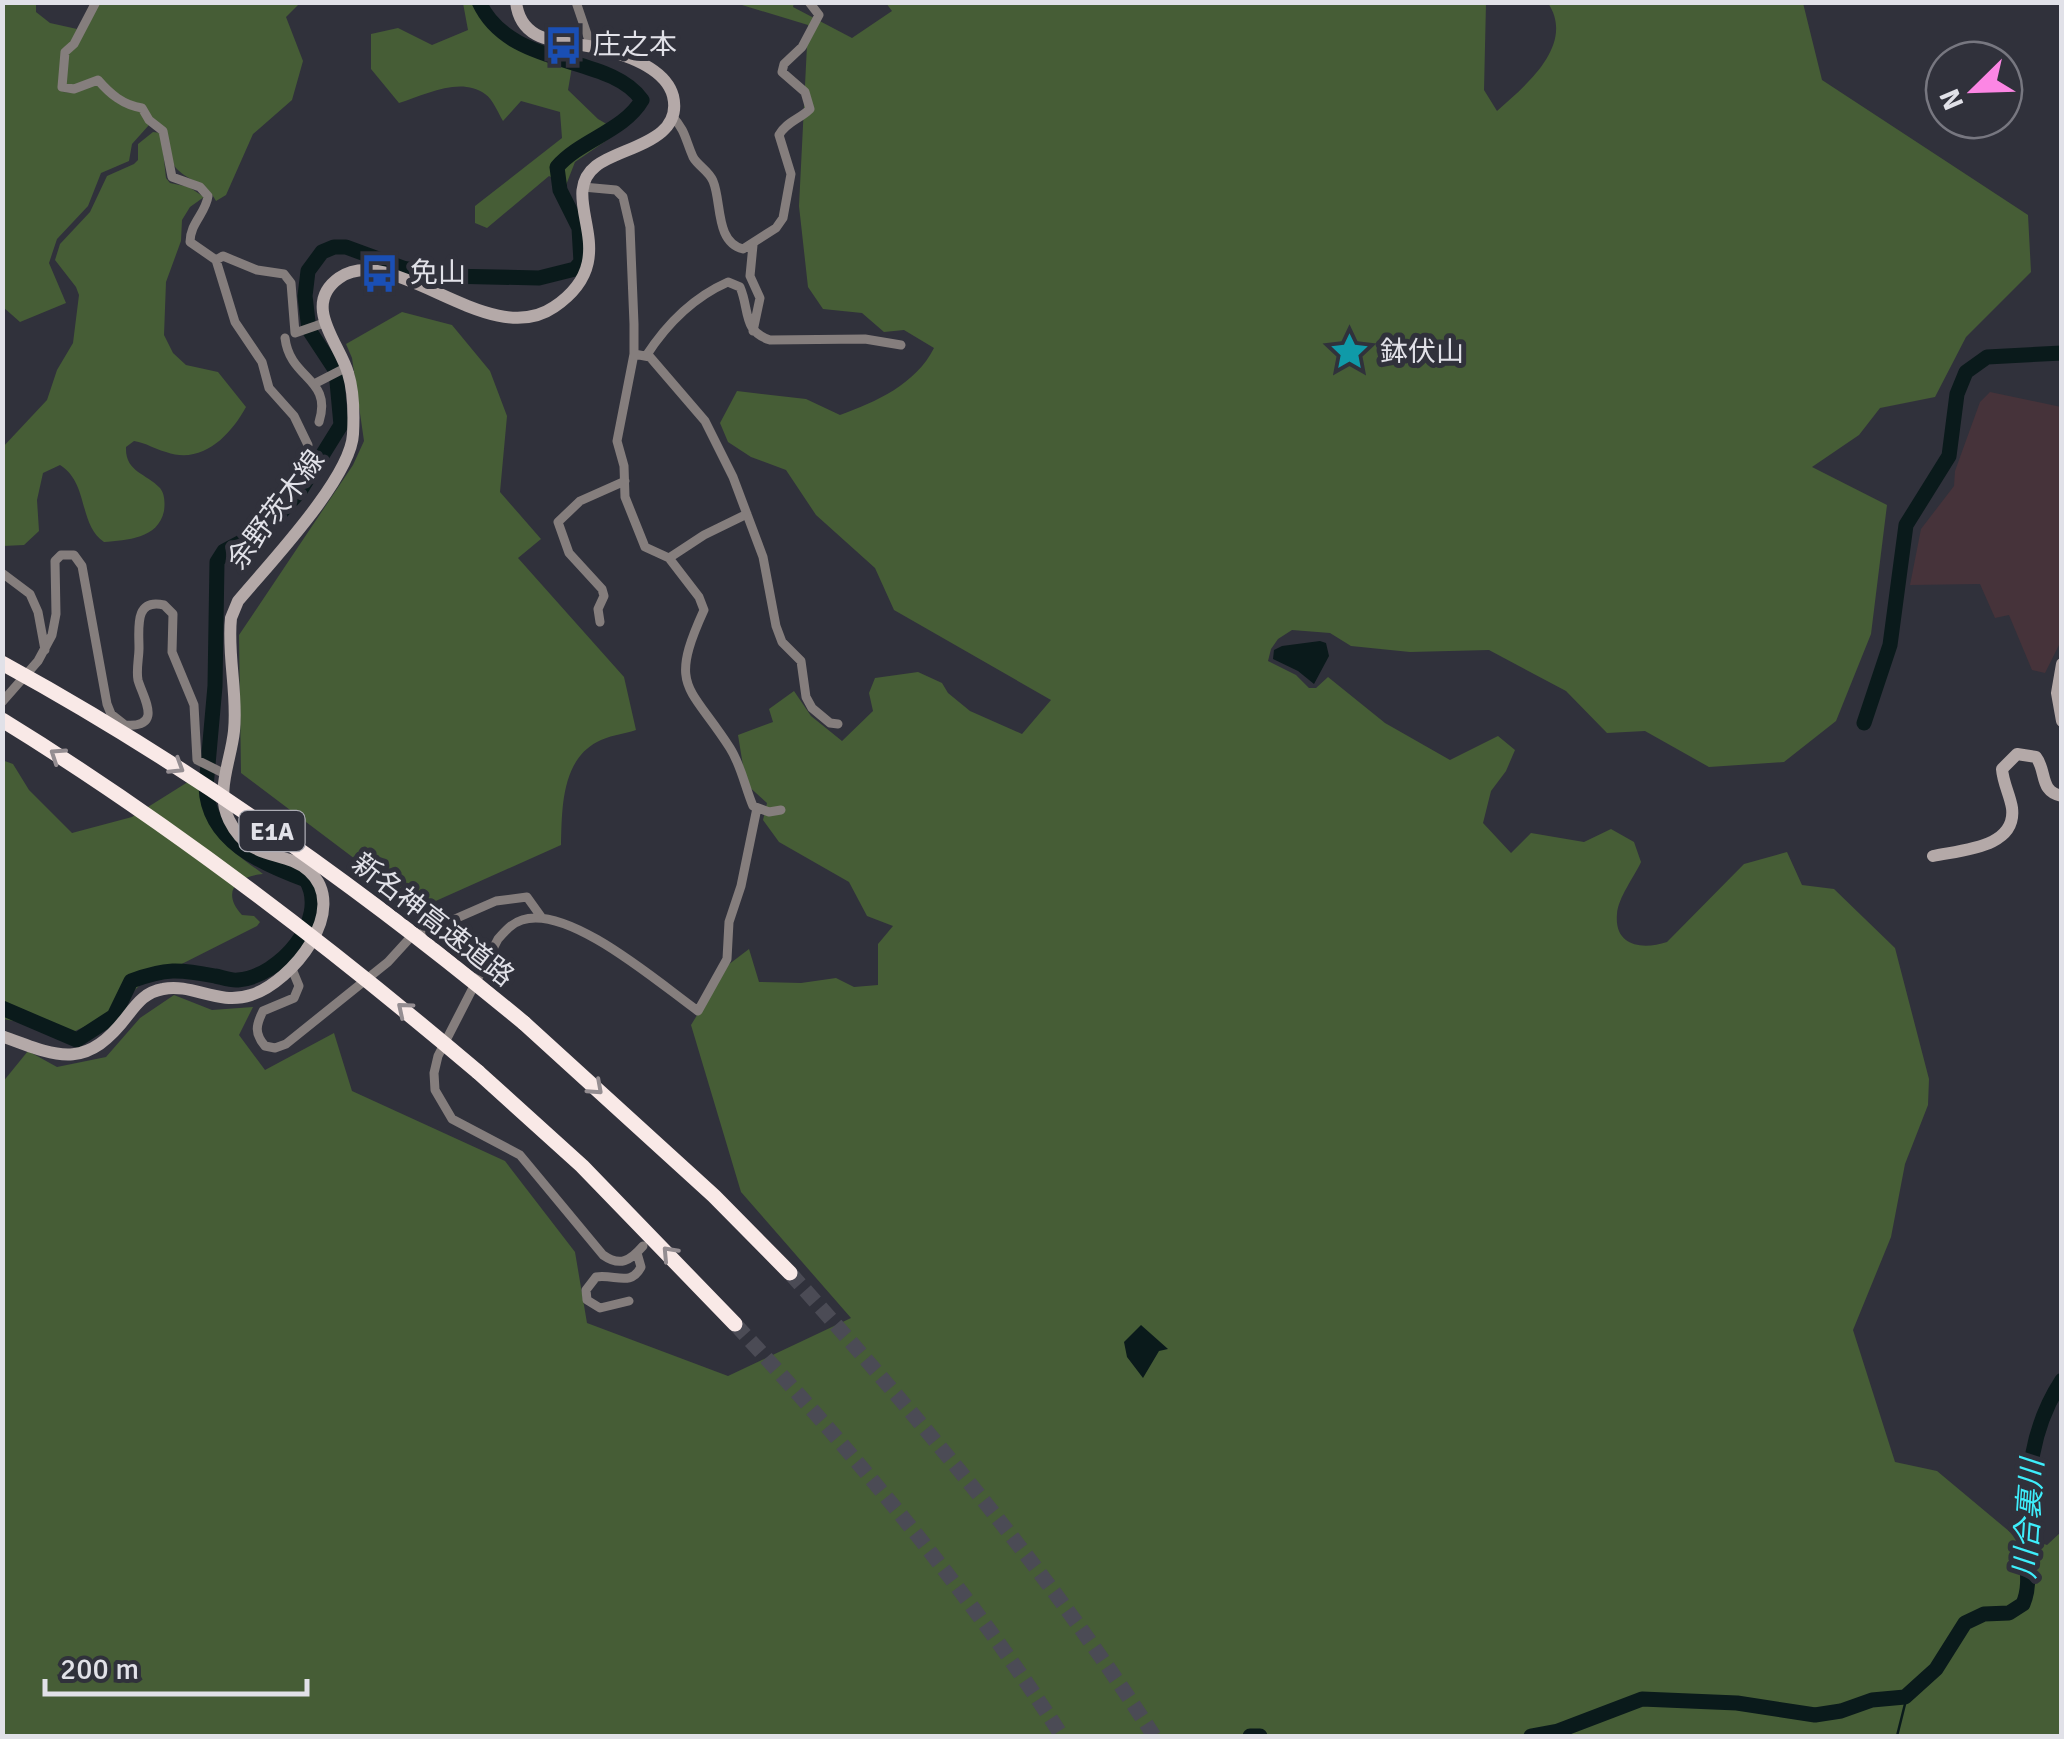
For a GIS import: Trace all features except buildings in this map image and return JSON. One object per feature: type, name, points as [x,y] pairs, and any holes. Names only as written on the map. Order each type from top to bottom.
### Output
[{"type":"highway","name":"新名神高速道路","points":[[2,663],[106,722],[284,839],[383,910],[524,1023],[688,1172],[790,1273]]},
{"type":"highway","name":"E1A","points":[[2,720],[281,913],[389,997],[594,1178],[736,1324]]},
{"type":"main road","points":[[324,323],[323,309],[330,288],[345,274],[359,271],[380,272],[503,318],[523,320],[542,314],[568,296],[587,270],[590,246],[582,187],[589,172],[660,135],[672,116],[673,95],[660,74],[638,62],[591,46],[542,40],[524,25],[516,2]]},
{"type":"main road","name":"余野茨木線","points":[[3,1036],[58,1056],[75,1054],[106,1040],[139,1000],[154,991],[185,988],[203,996],[252,995],[292,970],[318,930],[324,904],[320,884],[307,869],[256,850],[237,833],[223,803],[223,773],[235,726],[231,618],[238,602],[329,488],[348,456],[353,433],[344,369],[324,323]]},
{"type":"main road","points":[[2062,664],[2057,694],[2062,721]]},
{"type":"main road","points":[[1933,856],[1986,844],[2008,830],[2012,808],[2002,769],[2018,754],[2036,757],[2042,764],[2045,785],[2054,795],[2062,796]]},
{"type":"street","points":[[96,2],[74,44],[65,52],[62,87],[74,89],[100,80],[107,92],[128,106],[142,108],[163,131],[172,177],[200,187],[209,198],[190,229],[190,242],[216,260],[235,322],[262,362],[270,388],[294,416],[308,445]]},
{"type":"street","points":[[576,2],[591,46]]},
{"type":"street","points":[[672,116],[688,136],[693,156],[712,178],[730,243],[743,249],[776,228],[782,218],[791,174],[779,135],[783,127],[810,109],[804,92],[782,72],[784,64],[802,47],[819,15],[809,2]]},
{"type":"street","points":[[582,187],[616,190],[623,197],[630,226],[634,354],[617,441],[625,497],[645,548],[669,558],[699,597],[704,610],[686,649],[684,675],[696,704],[732,750],[757,808],[741,886],[729,922],[727,959],[698,1010],[598,938],[576,927],[542,918],[524,918],[498,939],[438,1056],[434,1073],[435,1090],[452,1119],[504,1145],[532,1166],[602,1254],[613,1262],[624,1262],[640,1249],[641,1267],[636,1276],[630,1280],[596,1278],[586,1290],[588,1300],[600,1308],[629,1301]]},
{"type":"street","points":[[753,245],[750,276],[760,298],[754,331]]},
{"type":"street","points":[[216,260],[223,256],[257,270],[284,274],[291,283],[287,354],[321,395],[319,422]]},
{"type":"street","points":[[646,356],[688,307],[728,282],[740,287],[747,321],[754,331],[770,340],[865,339],[901,344]]},
{"type":"street","points":[[287,337],[324,323]]},
{"type":"street","points":[[634,354],[646,356],[705,421],[763,557],[776,626],[782,642],[800,662],[806,697],[812,708],[830,723],[838,724]]},
{"type":"street","points":[[314,384],[344,369]]},
{"type":"street","points":[[600,622],[602,589],[569,553],[558,522],[580,501],[625,480]]},
{"type":"street","points":[[669,558],[747,514]]},
{"type":"street","points":[[2,702],[45,650],[56,614],[55,561],[60,556],[74,555],[85,579],[112,714],[125,725],[140,723],[146,717],[149,704],[137,674],[138,622],[140,613],[151,604],[170,608],[174,614],[172,652],[194,705],[195,753],[200,764],[223,773]]},
{"type":"street","points":[[2,573],[30,594],[38,612],[45,650]]},
{"type":"street","points":[[757,808],[781,810]]},
{"type":"street","points":[[292,970],[299,986],[294,998],[263,1011],[257,1022],[256,1030],[265,1046],[286,1044],[388,962],[409,940],[496,901],[518,896],[527,897],[542,918]]},
{"type":"shaded area","points":[[1990,392],[2061,407],[2061,641],[2045,673],[2032,670],[2009,615],[1995,618],[1980,584],[1910,585],[1921,529],[1954,486],[1955,471],[1980,402]]},
{"type":"shaded area","points":[[1326,643],[1329,656],[1314,684],[1273,659],[1274,650],[1282,646]]},
{"type":"shaded area","points":[[1141,1325],[1168,1349],[1159,1351],[1143,1378],[1127,1357],[1124,1342]]},
{"type":"green space","points":[[3,3],[36,3],[36,12],[50,23],[77,29],[71,43],[62,49],[58,86],[63,92],[74,93],[97,83],[116,102],[142,112],[149,125],[132,144],[129,161],[101,173],[88,206],[57,239],[49,263],[66,303],[20,322],[3,307]]},
{"type":"green space","points":[[98,3],[300,3],[286,17],[303,61],[292,100],[253,134],[226,195],[216,201],[208,190],[178,170],[170,157],[166,130],[101,79],[66,87],[66,54]]},
{"type":"green space","points":[[463,3],[483,3],[483,19],[529,47],[573,61],[568,90],[610,126],[610,138],[575,162],[566,185],[549,176],[487,228],[475,223],[475,206],[562,138],[560,112],[521,101],[503,121],[488,96],[465,87],[442,89],[399,103],[371,69],[371,34],[398,28],[432,45],[468,30]]},
{"type":"green space","points":[[743,3],[794,3],[793,7],[852,38],[892,11],[886,3],[1486,3],[1484,90],[1497,111],[1533,77],[1552,49],[1555,19],[1548,3],[1803,3],[1822,80],[2028,215],[2031,272],[1966,337],[1935,397],[1880,408],[1859,435],[1812,467],[1887,505],[1871,634],[1836,721],[1784,762],[1709,767],[1645,731],[1607,733],[1566,691],[1489,650],[1410,652],[1351,646],[1330,633],[1292,630],[1278,639],[1268,661],[1296,675],[1309,688],[1316,688],[1328,677],[1385,723],[1450,760],[1498,736],[1515,750],[1491,791],[1483,823],[1511,853],[1531,833],[1584,842],[1611,829],[1634,842],[1641,862],[1617,914],[1620,933],[1632,943],[1649,946],[1667,942],[1744,864],[1787,852],[1802,885],[1834,889],[1895,948],[1929,1079],[1928,1105],[1905,1164],[1891,1237],[1853,1330],[1895,1462],[1937,1471],[2010,1532],[2047,1545],[2061,1532],[2061,1736],[3,1736],[2,1083],[28,1051],[57,1067],[106,1057],[140,1018],[174,995],[212,1010],[253,1007],[239,1035],[265,1070],[334,1033],[352,1091],[505,1161],[575,1252],[587,1323],[728,1376],[851,1318],[741,1192],[691,1025],[728,965],[749,949],[759,982],[801,983],[836,978],[854,987],[878,985],[878,944],[893,926],[867,916],[849,882],[779,842],[763,820],[767,803],[746,784],[738,735],[773,722],[769,709],[794,691],[811,716],[842,741],[873,711],[869,693],[875,678],[918,672],[942,683],[970,711],[1022,734],[1051,700],[894,610],[875,568],[816,515],[786,470],[751,457],[728,442],[720,423],[737,391],[806,399],[840,415],[881,398],[906,382],[934,348],[904,330],[884,332],[862,313],[823,309],[808,287],[799,206],[808,25]]},
{"type":"green space","points":[[153,132],[161,133],[166,178],[204,197],[190,207],[182,220],[181,241],[166,282],[164,335],[173,353],[186,365],[218,372],[246,407],[223,437],[191,455],[162,451],[134,441],[126,447],[129,462],[164,496],[161,520],[148,533],[104,542],[90,525],[75,482],[60,465],[43,473],[37,500],[39,531],[24,545],[3,546],[2,448],[47,400],[57,370],[73,343],[79,295],[55,260],[60,244],[90,212],[107,176],[134,164],[138,160],[138,144]]},
{"type":"green space","points":[[402,312],[452,325],[490,371],[507,416],[500,492],[541,539],[518,558],[624,677],[636,730],[597,742],[576,761],[566,788],[561,845],[420,908],[241,773],[239,635],[353,465],[364,441],[352,358],[346,344]]},
{"type":"green space","points":[[2,760],[13,764],[29,790],[72,833],[132,817],[199,775],[205,776],[210,823],[236,854],[263,874],[245,878],[232,892],[242,915],[254,916],[260,922],[140,985],[109,1015],[73,1032],[3,1019]]},
{"type":"waterway","points":[[2,1008],[77,1040],[114,1016],[131,981],[173,971],[235,980],[254,976],[284,958],[306,928],[312,896],[306,880],[256,858],[227,836],[209,806],[206,787],[215,686],[217,562],[224,551],[276,518],[300,491],[341,425],[336,371],[309,330],[305,296],[308,271],[322,252],[334,247],[346,247],[403,268],[446,276],[539,278],[575,269],[581,262],[579,228],[560,190],[557,167],[624,120],[642,100],[627,85],[607,74],[513,39],[494,24],[479,2]]},
{"type":"waterway","points":[[1864,723],[1890,645],[1906,525],[1949,456],[1957,394],[1966,372],[1987,357],[2062,353]]},
{"type":"waterway","name":"川合裏川","points":[[1531,1736],[1558,1731],[1642,1699],[1737,1703],[1815,1715],[1872,1700],[1905,1697],[1936,1669],[1965,1623],[1984,1614],[2009,1613],[2023,1604],[2028,1581],[2026,1549],[2032,1458],[2042,1419],[2062,1380]]},
{"type":"waterway","points":[[1897,1736],[1907,1696]]},
{"type":"waterway","name":"川合裏川","points":[[1250,1736],[1260,1736]]},
{"type":"tunnel","points":[[790,1273],[981,1497],[1070,1614],[1154,1736]]},
{"type":"tunnel","points":[[735,1324],[908,1523],[988,1628],[1062,1736]]},
{"type":"place","name":"庄之本","points":[[563,45]]},
{"type":"place","name":"免山","points":[[380,273]]},
{"type":"place","name":"鉢伏山","points":[[1350,352]]}]
